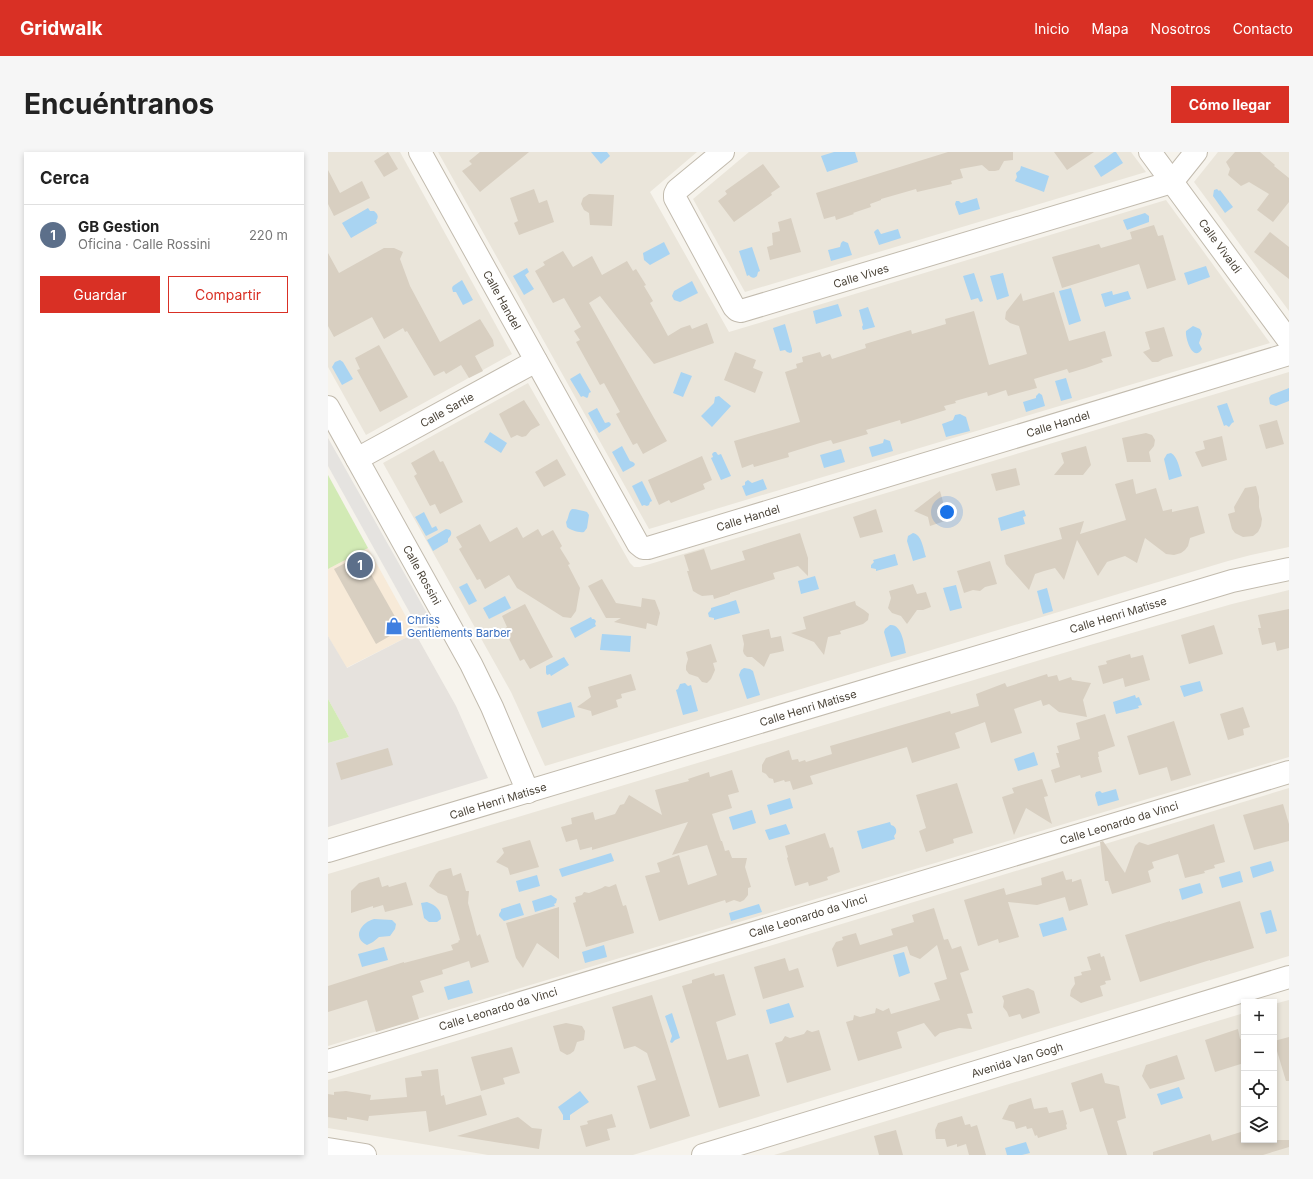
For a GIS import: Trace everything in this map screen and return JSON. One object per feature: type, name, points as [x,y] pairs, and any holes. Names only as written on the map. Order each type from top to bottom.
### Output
[{"type":"street","name":"Calle Handel","points":[[420,152],[641,547],[646,548],[1289,354]]},
{"type":"street","name":"Calle Vives","points":[[723,152],[677,190],[675,198],[734,307],[741,311],[1172,182]]},
{"type":"street","name":"Calle Vivaldi","points":[[1150,152],[1289,341]]},
{"type":"street","points":[[1172,182],[1196,152]]},
{"type":"street","name":"Calle Sartie","points":[[357,459],[536,361]]},
{"type":"street","name":"Calle Rossini","points":[[328,407],[471,664],[492,707],[528,792]]},
{"type":"street","name":"Calle Henri Matisse","points":[[328,851],[1232,581],[1289,569]]},
{"type":"street","name":"Calle Leonardo da Vinci","points":[[328,1061],[1289,772]]},
{"type":"street","name":"Avenida Van Gogh","points":[[703,1155],[1289,977]]},
{"type":"street","name":"Avenida Van Gogh","points":[[721,1155],[745,1142]]},
{"type":"street","points":[[328,1149],[365,1155]]},
{"type":"shaded area","points":[[328,152],[400,152],[512,354],[366,435],[328,367]]},
{"type":"shaded area","points":[[438,152],[697,152],[650,192],[729,332],[1166,200],[1270,343],[649,529]]},
{"type":"shaded area","points":[[749,152],[1131,152],[1146,172],[745,292],[693,199]]},
{"type":"shaded area","points":[[1218,152],[1289,152],[1289,311],[1194,182]]},
{"type":"shaded area","points":[[1289,372],[1289,547],[1228,561],[545,766],[511,692],[383,463],[528,383],[630,563],[634,567],[640,567]]},
{"type":"shaded area","points":[[328,438],[433,624],[420,631],[328,466]]},
{"type":"shaded area","points":[[368,548],[415,633],[346,668],[328,636],[328,569]]},
{"type":"shaded area","points":[[1289,590],[1289,757],[328,1046],[328,874],[1087,646],[1232,604]]},
{"type":"shaded area","points":[[415,633],[456,706],[488,778],[328,827],[328,743],[349,737],[328,699],[328,636],[347,668]]},
{"type":"shaded area","points":[[1289,788],[1289,956],[633,1155],[488,1155],[328,1128],[328,1080]]},
{"type":"shaded area","points":[[1289,1000],[1289,1155],[774,1155],[1241,1014],[1241,1143],[1277,1143],[1277,1003]]},
{"type":"green space","points":[[328,475],[368,548],[328,569]]},
{"type":"green space","points":[[328,699],[349,737],[328,743]]},
{"type":"water","points":[[591,152],[607,152],[610,156],[601,164]]},
{"type":"water","points":[[834,152],[855,152],[858,162],[827,172],[821,156]]},
{"type":"water","points":[[1116,152],[1123,163],[1101,177],[1094,166]]},
{"type":"water","points":[[1021,166],[1049,176],[1044,192],[1015,181],[1017,177],[1016,173],[1020,170]]},
{"type":"water","points":[[1217,189],[1219,191],[1220,190],[1233,207],[1225,213],[1213,196],[1214,190]]},
{"type":"water","points":[[977,198],[980,209],[959,215],[955,204],[956,201],[961,203]]},
{"type":"water","points":[[368,208],[370,211],[374,211],[377,214],[377,223],[351,238],[342,223]]},
{"type":"water","points":[[1145,213],[1149,216],[1149,222],[1127,230],[1123,220]]},
{"type":"water","points":[[878,229],[881,234],[898,229],[901,238],[879,245],[874,232]]},
{"type":"water","points":[[843,241],[848,243],[852,255],[831,261],[828,250],[840,247]]},
{"type":"water","points":[[664,242],[670,254],[650,265],[644,260],[643,253]]},
{"type":"water","points":[[752,247],[760,271],[754,278],[749,275],[747,276],[739,251]]},
{"type":"water","points":[[1206,266],[1210,277],[1188,285],[1184,273]]},
{"type":"water","points":[[527,268],[529,272],[525,275],[534,289],[524,295],[513,276]]},
{"type":"water","points":[[974,273],[983,301],[980,302],[978,298],[971,300],[963,276]]},
{"type":"water","points":[[1003,273],[1009,296],[997,300],[990,276]]},
{"type":"water","points":[[462,280],[473,300],[463,305],[456,292],[453,292],[452,288]]},
{"type":"water","points":[[692,281],[698,293],[680,302],[674,300],[672,296],[674,291]]},
{"type":"water","points":[[1071,288],[1081,321],[1069,325],[1059,291]]},
{"type":"water","points":[[1112,291],[1113,295],[1128,291],[1131,299],[1105,307],[1101,294]]},
{"type":"water","points":[[838,304],[842,316],[816,324],[813,311]]},
{"type":"water","points":[[868,307],[875,327],[863,330],[859,310]]},
{"type":"water","points":[[785,324],[792,349],[792,352],[790,353],[785,350],[780,351],[773,328]]},
{"type":"water","points":[[1193,326],[1200,329],[1202,334],[1199,343],[1202,349],[1199,353],[1196,353],[1190,348],[1186,334],[1186,331]]},
{"type":"water","points":[[340,360],[343,362],[353,379],[342,385],[332,367],[335,362]]},
{"type":"water","points":[[681,372],[692,376],[683,397],[673,393]]},
{"type":"water","points":[[580,373],[591,392],[587,398],[583,396],[581,397],[570,379]]},
{"type":"water","points":[[1066,378],[1072,398],[1061,401],[1055,381]]},
{"type":"water","points":[[1289,388],[1289,401],[1276,406],[1270,404],[1269,398],[1271,395]]},
{"type":"water","points":[[1039,393],[1042,395],[1045,406],[1026,412],[1023,402],[1036,398]]},
{"type":"water","points":[[719,396],[731,406],[712,427],[701,416],[714,403],[715,397]]},
{"type":"water","points":[[1227,403],[1234,422],[1229,427],[1226,425],[1224,426],[1217,406]]},
{"type":"water","points":[[597,408],[605,423],[609,422],[611,424],[599,433],[588,413]]},
{"type":"water","points":[[960,414],[966,417],[970,431],[946,437],[942,424],[953,420],[955,415]]},
{"type":"water","points":[[490,432],[507,443],[501,453],[484,442]]},
{"type":"water","points":[[884,439],[890,441],[893,451],[872,457],[869,447],[883,443]]},
{"type":"water","points":[[622,446],[630,461],[635,464],[623,472],[612,452]]},
{"type":"water","points":[[841,449],[845,462],[824,468],[820,455]]},
{"type":"water","points":[[714,452],[718,455],[721,454],[731,476],[721,480],[711,458],[713,457],[712,454]]},
{"type":"water","points":[[1171,453],[1177,460],[1182,476],[1169,480],[1164,459],[1167,454]]},
{"type":"water","points":[[763,479],[767,489],[746,496],[742,486],[745,485],[745,482],[748,480],[752,483]]},
{"type":"water","points":[[642,481],[652,501],[647,506],[642,506],[632,486]]},
{"type":"water","points":[[572,509],[587,512],[589,515],[587,528],[584,532],[575,531],[567,527],[566,522]]},
{"type":"water","points":[[1024,510],[1026,516],[1023,517],[1025,524],[1001,531],[998,518]]},
{"type":"water","points":[[424,512],[432,528],[436,526],[438,530],[426,536],[415,517]]},
{"type":"water","points":[[446,529],[450,530],[451,533],[448,542],[433,551],[427,540]]},
{"type":"water","points":[[913,533],[920,539],[926,557],[913,561],[907,541],[908,536]]},
{"type":"water","points":[[895,554],[898,565],[876,571],[876,569],[871,568],[871,565],[874,562],[873,560]]},
{"type":"water","points":[[815,576],[819,589],[801,594],[798,581]]},
{"type":"water","points":[[467,583],[477,601],[469,605],[459,587]]},
{"type":"water","points":[[956,585],[962,608],[950,611],[943,588]]},
{"type":"water","points":[[1047,588],[1053,611],[1043,614],[1037,591]]},
{"type":"water","points":[[505,596],[511,608],[489,619],[483,608]]},
{"type":"water","points":[[736,600],[740,613],[714,620],[714,618],[709,617],[708,613],[711,608]]},
{"type":"water","points":[[591,617],[596,621],[596,626],[575,638],[570,628]]},
{"type":"water","points":[[890,625],[894,626],[900,631],[906,653],[891,657],[884,632]]},
{"type":"water","points":[[602,634],[631,636],[630,652],[600,650]]},
{"type":"water","points":[[564,657],[569,665],[551,676],[550,674],[547,675],[546,666]]},
{"type":"water","points":[[744,668],[753,671],[760,695],[747,699],[739,675],[741,670]]},
{"type":"water","points":[[1200,681],[1203,691],[1184,697],[1180,686]]},
{"type":"water","points":[[685,683],[688,686],[691,685],[698,711],[683,715],[676,690],[680,684]]},
{"type":"water","points":[[1135,695],[1136,698],[1139,697],[1142,705],[1138,706],[1139,708],[1116,714],[1113,702]]},
{"type":"water","points":[[571,702],[575,717],[542,728],[537,712]]},
{"type":"water","points":[[1034,752],[1038,765],[1018,771],[1014,759]]},
{"type":"water","points":[[1116,789],[1119,800],[1098,806],[1095,795],[1096,792],[1100,791],[1102,793]]},
{"type":"water","points":[[790,798],[793,808],[770,815],[767,805]]},
{"type":"water","points":[[752,810],[756,823],[733,830],[729,817]]},
{"type":"water","points":[[890,822],[896,829],[894,836],[895,839],[862,849],[857,831]]},
{"type":"water","points":[[786,824],[790,834],[769,840],[765,830]]},
{"type":"water","points":[[611,853],[614,861],[562,877],[559,869]]},
{"type":"water","points":[[1271,861],[1274,871],[1253,878],[1250,867]]},
{"type":"water","points":[[1240,871],[1243,882],[1222,888],[1219,877]]},
{"type":"water","points":[[537,875],[540,886],[519,892],[516,881]]},
{"type":"water","points":[[1200,883],[1203,893],[1182,900],[1179,889]]},
{"type":"water","points":[[551,895],[557,899],[556,903],[554,904],[555,906],[535,912],[532,901]]},
{"type":"water","points":[[427,902],[439,910],[441,919],[437,922],[429,922],[424,918],[421,903]]},
{"type":"water","points":[[520,903],[524,915],[504,921],[499,916],[501,909]]},
{"type":"water","points":[[759,904],[762,912],[731,921],[729,913]]},
{"type":"water","points":[[1271,910],[1277,931],[1266,934],[1260,913]]},
{"type":"water","points":[[1063,917],[1067,930],[1043,937],[1039,924]]},
{"type":"water","points":[[374,919],[392,920],[396,924],[395,929],[390,936],[379,937],[367,945],[362,942],[360,938],[360,930],[362,926]]},
{"type":"water","points":[[604,945],[607,957],[585,963],[582,952]]},
{"type":"water","points":[[384,947],[388,960],[362,967],[358,954]]},
{"type":"water","points":[[904,952],[910,973],[899,977],[893,955]]},
{"type":"water","points":[[469,980],[473,993],[448,1000],[444,987]]},
{"type":"water","points":[[789,1003],[794,1017],[770,1024],[766,1010]]},
{"type":"water","points":[[672,1013],[680,1038],[672,1043],[670,1042],[672,1036],[665,1016]]},
{"type":"water","points":[[1179,1087],[1183,1098],[1161,1105],[1157,1094]]},
{"type":"water","points":[[580,1091],[589,1102],[570,1115],[570,1120],[563,1120],[563,1115],[558,1107]]},
{"type":"water","points":[[1026,1142],[1030,1153],[1022,1155],[1007,1155],[1005,1148]]},
{"type":"building","points":[[388,152],[398,169],[384,177],[374,161]]},
{"type":"building","points":[[480,152],[529,152],[480,192],[462,171],[472,164],[469,161]]},
{"type":"building","points":[[948,152],[1013,152],[1013,160],[1004,161],[999,170],[995,171],[989,171],[982,165],[960,169],[963,178],[951,181],[952,184],[917,192],[916,189],[881,199],[870,204],[871,207],[836,220],[835,216],[824,219],[816,193]]},
{"type":"building","points":[[1054,152],[1094,152],[1067,170]]},
{"type":"building","points":[[1235,152],[1260,152],[1289,178],[1289,202],[1273,222],[1257,210],[1269,194],[1249,182],[1241,186],[1228,175],[1230,169],[1226,162]]},
{"type":"building","points":[[763,164],[780,187],[771,193],[772,195],[734,222],[718,201],[727,194],[725,191]]},
{"type":"building","points":[[328,170],[340,193],[362,181],[370,198],[334,216],[328,204]]},
{"type":"building","points":[[534,189],[539,203],[547,200],[554,222],[519,235],[514,223],[518,221],[510,198]]},
{"type":"building","points":[[589,194],[614,195],[612,226],[590,225],[589,213],[584,210],[581,204],[583,198]]},
{"type":"building","points":[[791,218],[801,252],[770,260],[767,247],[773,245],[772,233],[780,231],[778,222]]},
{"type":"building","points":[[1154,225],[1158,236],[1163,235],[1176,280],[1147,289],[1139,264],[1062,288],[1052,257],[1099,244],[1101,248],[1132,239],[1130,232]]},
{"type":"building","points":[[1270,232],[1289,247],[1289,279],[1254,252]]},
{"type":"building","points":[[384,248],[394,248],[403,252],[400,259],[410,286],[440,342],[480,319],[493,340],[494,346],[475,356],[483,371],[469,378],[461,365],[446,374],[444,371],[434,376],[407,331],[405,332],[403,328],[384,339],[372,317],[334,337],[328,326],[328,253],[339,273]]},
{"type":"building","points":[[563,251],[573,267],[592,256],[602,275],[627,261],[633,271],[636,269],[646,285],[644,286],[653,301],[650,303],[668,336],[681,328],[690,325],[692,329],[707,323],[714,343],[654,364],[600,296],[589,303],[667,441],[643,454],[637,443],[633,445],[616,414],[620,412],[604,383],[600,385],[576,342],[580,340],[574,331],[581,327],[564,298],[553,303],[535,271],[545,265],[543,262]]},
{"type":"building","points":[[1054,292],[1069,341],[1105,331],[1112,356],[1101,359],[1103,362],[1086,368],[1069,373],[1067,369],[1034,379],[1037,388],[1008,396],[1006,390],[988,396],[987,392],[955,401],[956,403],[944,406],[946,410],[901,424],[900,420],[866,430],[868,434],[833,444],[831,440],[788,453],[789,457],[754,467],[753,464],[742,468],[734,441],[800,422],[785,372],[797,368],[796,364],[803,362],[802,357],[820,352],[822,357],[830,354],[832,359],[866,348],[865,344],[911,330],[912,334],[946,324],[945,319],[974,311],[989,365],[1027,354],[1019,326],[1010,323],[1005,319],[1006,312],[1021,293],[1023,301]]},
{"type":"building","points":[[1164,327],[1173,356],[1158,362],[1152,362],[1143,352],[1150,349],[1145,332]]},
{"type":"building","points":[[379,345],[408,397],[380,412],[357,370],[360,369],[355,358]]},
{"type":"building","points":[[735,352],[756,360],[753,368],[763,372],[755,393],[724,380]]},
{"type":"building","points":[[524,400],[540,425],[531,430],[526,436],[522,437],[517,435],[511,438],[499,414]]},
{"type":"building","points":[[1277,420],[1284,444],[1266,449],[1259,425]]},
{"type":"building","points":[[1146,433],[1152,435],[1155,440],[1154,446],[1149,452],[1151,462],[1127,462],[1122,438]]},
{"type":"building","points":[[1222,436],[1227,460],[1202,467],[1195,452],[1205,449],[1203,441]]},
{"type":"building","points":[[1086,446],[1091,465],[1083,475],[1054,475],[1064,463],[1061,453]]},
{"type":"building","points":[[434,450],[440,462],[443,461],[463,502],[440,514],[435,504],[430,506],[414,476],[417,474],[411,463]]},
{"type":"building","points":[[702,456],[712,480],[703,484],[705,489],[671,503],[669,500],[659,505],[648,480]]},
{"type":"building","points":[[557,459],[566,475],[544,487],[535,472]]},
{"type":"building","points":[[1016,468],[1020,485],[996,491],[991,474]]},
{"type":"building","points":[[1133,479],[1136,494],[1156,488],[1163,511],[1172,509],[1172,512],[1198,506],[1205,533],[1190,538],[1188,546],[1185,550],[1174,555],[1166,554],[1145,538],[1137,563],[1125,556],[1107,562],[1098,576],[1077,540],[1064,580],[1055,568],[1044,571],[1035,574],[1029,590],[1006,564],[1004,555],[1062,539],[1059,528],[1084,521],[1080,534],[1126,520],[1115,484]]},
{"type":"building","points":[[1256,486],[1262,519],[1261,526],[1258,532],[1253,536],[1243,537],[1235,533],[1232,529],[1228,514],[1235,512],[1234,507],[1245,488]]},
{"type":"building","points":[[940,491],[948,520],[930,526],[928,517],[914,511]]},
{"type":"building","points":[[876,509],[883,532],[860,538],[853,517]]},
{"type":"building","points":[[480,524],[490,542],[517,527],[523,538],[538,529],[542,536],[553,530],[562,546],[560,548],[570,564],[568,565],[580,588],[576,611],[571,618],[563,617],[517,588],[509,575],[485,589],[480,579],[477,580],[459,549],[462,547],[456,537]]},
{"type":"building","points":[[800,533],[808,558],[808,576],[798,566],[773,573],[775,579],[714,599],[713,595],[702,596],[693,591],[684,555],[704,549],[711,570],[745,560],[742,551]]},
{"type":"building","points":[[360,555],[402,629],[376,644],[334,569]]},
{"type":"building","points":[[990,561],[997,584],[985,587],[980,591],[973,590],[964,593],[957,571]]},
{"type":"building","points":[[602,579],[616,603],[641,607],[642,598],[655,600],[660,613],[657,626],[647,623],[646,629],[614,622],[621,618],[606,618],[588,586]]},
{"type":"building","points":[[913,584],[917,594],[926,592],[931,607],[923,610],[917,610],[907,624],[901,616],[892,613],[888,608],[891,598],[889,591]]},
{"type":"building","points":[[855,601],[856,605],[869,614],[868,620],[863,624],[840,631],[841,634],[828,637],[824,655],[814,642],[791,633],[806,629],[803,617]]},
{"type":"building","points":[[525,604],[553,657],[530,669],[524,659],[520,661],[504,629],[507,627],[502,616]]},
{"type":"building","points":[[1289,609],[1289,648],[1277,651],[1275,642],[1262,645],[1258,628],[1261,628],[1258,615]]},
{"type":"building","points":[[1214,625],[1223,654],[1189,664],[1181,635]]},
{"type":"building","points":[[769,629],[771,638],[781,636],[784,651],[770,654],[764,667],[752,657],[747,657],[744,654],[742,635]]},
{"type":"building","points":[[711,644],[717,662],[713,663],[715,670],[711,679],[707,683],[702,682],[698,677],[689,674],[686,670],[688,659],[686,652]]},
{"type":"building","points":[[1130,654],[1131,658],[1143,655],[1150,680],[1125,687],[1123,678],[1103,684],[1098,666],[1107,664],[1106,661]]},
{"type":"building","points":[[631,674],[636,690],[621,694],[622,698],[616,700],[618,707],[592,716],[591,711],[577,707],[591,697],[588,687]]},
{"type":"building","points":[[1047,674],[1048,677],[1057,675],[1059,681],[1071,677],[1072,680],[1091,683],[1083,700],[1087,717],[1059,712],[1049,704],[1043,706],[1041,700],[1014,709],[1022,733],[991,743],[985,722],[955,733],[960,748],[912,763],[907,747],[810,776],[813,784],[793,790],[790,781],[785,782],[784,780],[774,783],[773,779],[769,778],[762,772],[762,765],[766,758],[789,750],[792,760],[798,759],[799,762],[805,760],[806,762],[832,754],[830,746],[950,711],[951,714],[979,706],[976,694],[1005,683],[1007,687]]},
{"type":"building","points":[[1243,707],[1250,727],[1243,729],[1244,735],[1228,740],[1220,714]]},
{"type":"building","points":[[1105,714],[1115,746],[1098,752],[1102,772],[1081,778],[1080,775],[1055,783],[1051,770],[1060,767],[1056,753],[1059,753],[1057,746],[1080,739],[1076,723]]},
{"type":"building","points":[[1174,721],[1191,775],[1171,781],[1167,767],[1139,775],[1127,736]]},
{"type":"building","points":[[388,748],[393,765],[341,780],[336,763]]},
{"type":"building","points":[[732,770],[739,792],[728,795],[732,808],[712,814],[725,851],[729,850],[732,858],[747,858],[745,867],[751,887],[748,888],[748,895],[740,902],[734,900],[726,903],[725,900],[659,921],[645,876],[660,872],[657,863],[679,855],[688,885],[717,875],[707,845],[672,855],[688,822],[592,850],[592,847],[580,850],[577,839],[566,842],[561,827],[572,824],[571,818],[593,812],[595,820],[615,814],[620,805],[624,804],[629,795],[662,815],[655,790],[689,781],[688,779],[709,772],[710,777]]},
{"type":"building","points":[[1042,779],[1048,796],[1044,797],[1052,824],[1026,808],[1014,835],[1002,797],[1014,793],[1012,788]]},
{"type":"building","points":[[957,783],[973,833],[953,839],[954,843],[926,852],[919,831],[926,828],[916,795]]},
{"type":"building","points":[[1283,804],[1289,824],[1289,841],[1254,850],[1243,815]]},
{"type":"building","points":[[1214,824],[1225,862],[1214,865],[1215,868],[1204,871],[1205,873],[1185,878],[1178,854],[1152,862],[1154,868],[1148,871],[1151,882],[1112,894],[1108,881],[1105,881],[1100,842],[1103,841],[1125,873],[1135,846],[1139,842],[1148,845]]},
{"type":"building","points":[[825,833],[830,848],[833,847],[840,872],[827,877],[828,880],[819,883],[809,886],[808,882],[795,886],[785,846]]},
{"type":"building","points":[[530,840],[539,867],[510,875],[508,868],[496,862],[504,853],[502,848]]},
{"type":"building","points":[[451,868],[453,876],[461,873],[466,891],[469,891],[468,903],[477,936],[480,934],[489,962],[471,968],[469,961],[442,970],[443,974],[420,981],[424,992],[412,996],[419,1019],[376,1032],[367,1000],[328,1012],[328,986],[404,962],[453,950],[451,945],[459,942],[458,941],[460,940],[447,896],[438,893],[429,886],[439,871]]},
{"type":"building","points":[[1063,871],[1066,880],[1072,879],[1072,882],[1081,879],[1088,905],[1069,911],[1065,897],[1037,905],[1008,902],[1019,937],[999,943],[998,939],[978,946],[964,900],[1004,888],[1006,895],[1042,885],[1041,878]]},
{"type":"building","points":[[379,877],[382,887],[388,885],[389,887],[406,882],[413,905],[385,912],[383,905],[373,908],[373,906],[351,913],[351,891],[359,883]]},
{"type":"building","points":[[616,884],[623,906],[626,905],[634,933],[586,947],[573,903],[576,902],[575,897],[582,895],[584,892],[589,893],[605,886],[609,887]]},
{"type":"building","points":[[1240,901],[1254,948],[1140,982],[1125,935]]},
{"type":"building","points":[[559,907],[559,959],[537,943],[523,968],[516,958],[506,923]]},
{"type":"building","points":[[934,908],[944,940],[948,939],[952,949],[961,946],[969,970],[960,973],[973,1013],[967,1014],[972,1029],[959,1028],[940,1033],[935,1037],[924,1023],[897,1032],[902,1048],[858,1061],[846,1022],[853,1020],[854,1015],[860,1017],[875,1013],[876,1008],[883,1011],[889,1008],[891,1014],[940,1000],[934,983],[947,979],[937,945],[920,959],[910,955],[907,946],[837,967],[832,949],[836,942],[843,940],[842,937],[856,933],[860,945],[893,935],[891,929],[914,922],[912,915]]},
{"type":"building","points":[[1100,953],[1101,957],[1104,956],[1111,980],[1105,981],[1106,984],[1100,986],[1103,996],[1081,1003],[1070,996],[1071,990],[1075,984],[1074,977],[1082,975],[1081,972],[1091,970],[1087,957]]},
{"type":"building","points":[[785,958],[789,971],[798,968],[804,987],[763,999],[754,967]]},
{"type":"building","points":[[714,973],[715,976],[724,974],[736,1015],[716,1022],[727,1060],[748,1054],[760,1096],[719,1108],[682,986],[692,983],[692,980]]},
{"type":"building","points":[[1028,988],[1034,991],[1040,1013],[1022,1019],[1020,1014],[1009,1017],[1003,1007],[1004,1001],[1002,996]]},
{"type":"building","points":[[652,995],[690,1116],[650,1129],[637,1086],[656,1080],[647,1053],[635,1046],[624,1049],[612,1007]]},
{"type":"building","points":[[566,1023],[582,1026],[585,1031],[584,1040],[577,1042],[574,1051],[567,1055],[560,1051],[553,1026]]},
{"type":"building","points":[[1238,1029],[1241,1039],[1241,1064],[1215,1072],[1205,1040]]},
{"type":"building","points":[[807,1030],[812,1032],[819,1030],[831,1070],[787,1083],[775,1043],[782,1041],[785,1036],[790,1038],[804,1034]]},
{"type":"building","points":[[1289,1037],[1289,1081],[1286,1081],[1277,1051],[1277,1040]]},
{"type":"building","points":[[512,1047],[520,1073],[503,1078],[505,1084],[481,1091],[471,1057]]},
{"type":"building","points":[[1177,1055],[1185,1079],[1150,1089],[1142,1076],[1146,1065]]},
{"type":"building","points":[[438,1069],[441,1096],[444,1095],[446,1105],[481,1095],[487,1115],[429,1132],[426,1111],[369,1116],[368,1121],[347,1117],[347,1120],[328,1117],[328,1094],[334,1095],[334,1092],[346,1091],[371,1095],[370,1100],[407,1097],[405,1078],[422,1076],[421,1071]]},
{"type":"building","points":[[1102,1073],[1105,1083],[1119,1086],[1126,1118],[1117,1121],[1127,1155],[1108,1155],[1093,1108],[1080,1112],[1071,1083]]},
{"type":"building","points":[[1031,1098],[1034,1109],[1047,1107],[1049,1113],[1063,1110],[1067,1129],[1038,1138],[1037,1135],[1035,1136],[1032,1128],[1027,1129],[1026,1126],[1016,1129],[1014,1122],[1002,1119],[1009,1105]]},
{"type":"building","points":[[612,1114],[616,1127],[607,1129],[610,1140],[586,1147],[580,1126],[588,1124],[587,1121]]},
{"type":"building","points":[[962,1116],[965,1125],[970,1124],[971,1127],[977,1125],[986,1155],[969,1155],[966,1144],[957,1147],[957,1144],[947,1147],[945,1139],[936,1139],[935,1130],[938,1123]]},
{"type":"building","points":[[518,1117],[532,1128],[542,1129],[539,1149],[457,1136]]},
{"type":"building","points":[[896,1130],[903,1155],[879,1155],[874,1136]]},
{"type":"building","points":[[1241,1132],[1241,1143],[1277,1143],[1277,1140],[1289,1140],[1289,1147],[1263,1155],[1153,1155],[1153,1152],[1210,1134],[1212,1141]]},
{"type":"place","name":"GB Gestion","points":[[360,565]]},
{"type":"place","name":"Chriss Gentlements Barber","points":[[394,626]]}]
